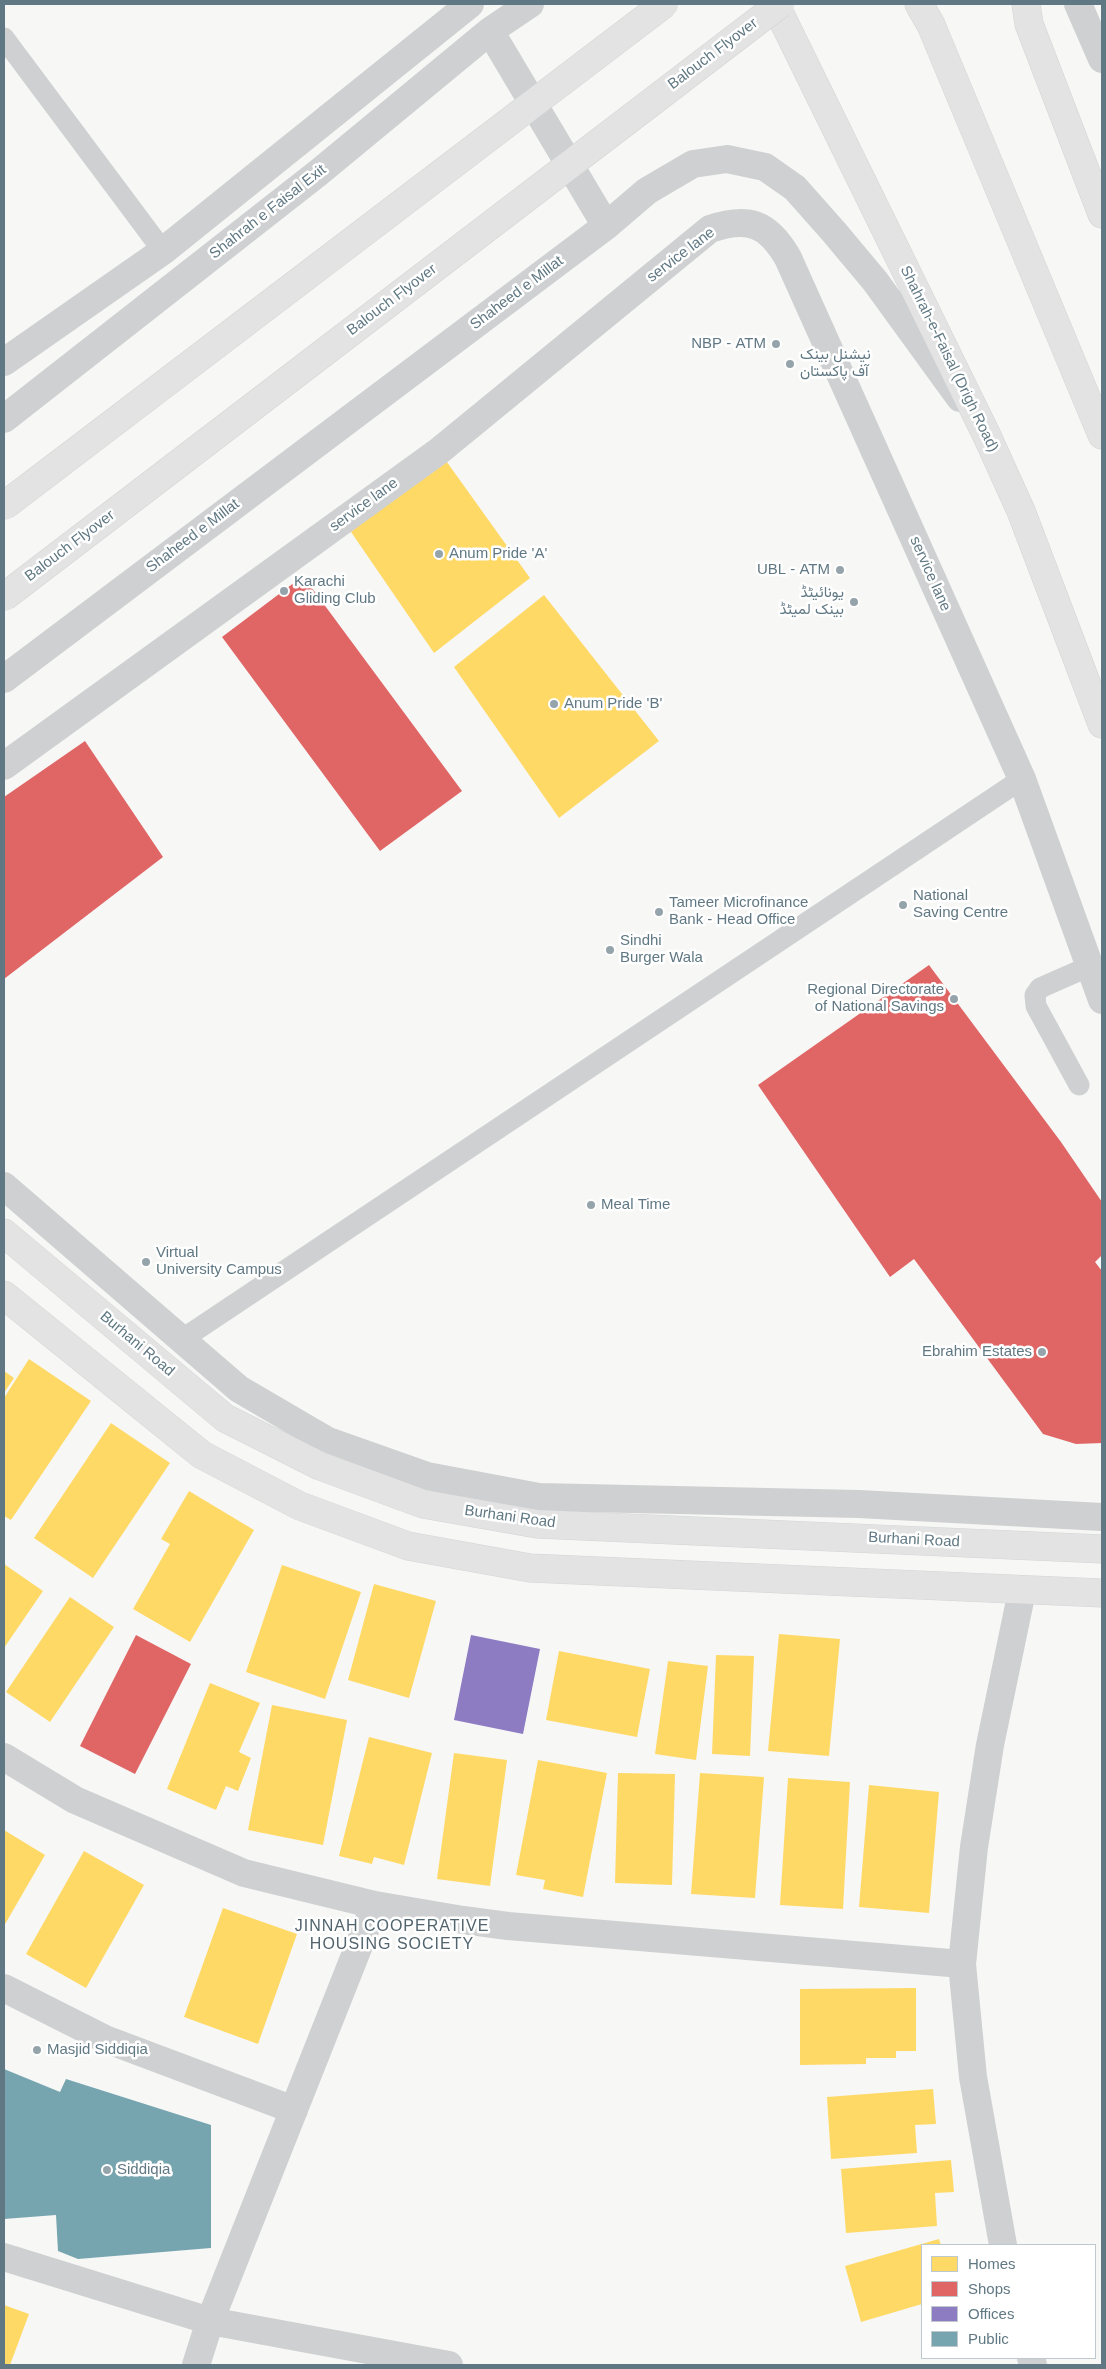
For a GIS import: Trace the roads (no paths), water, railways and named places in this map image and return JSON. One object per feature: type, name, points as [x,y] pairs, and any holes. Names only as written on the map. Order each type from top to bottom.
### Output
[{"type":"main road","points":[[4,506],[664,4]]},
{"type":"main road","name":"Shahrah-e-Faisal (Drigh Road)","points":[[775,4],[987,436],[1021,511],[1102,724]]},
{"type":"main road","name":"Balouch Flyover","points":[[4,597],[780,4]]},
{"type":"main road","points":[[919,4],[931,26],[1102,435]]},
{"type":"main road","points":[[1026,4],[1030,24],[1102,214]]},
{"type":"main road","name":"Burhani Road","points":[[4,1233],[225,1418],[320,1466],[423,1504],[537,1524],[1102,1549]]},
{"type":"main road","points":[[4,1295],[202,1455],[300,1506],[408,1546],[530,1568],[1102,1593]]},
{"type":"street","points":[[4,362],[163,251],[470,4]]},
{"type":"street","name":"Shahrah e Faisal Exit","points":[[4,419],[318,173],[490,31],[530,4]]},
{"type":"street","points":[[1078,4],[1102,59]]},
{"type":"street","points":[[490,31],[606,226]]},
{"type":"street","name":"Shaheed e Millat","points":[[4,679],[606,226],[647,190],[693,164],[727,159],[765,168],[795,188],[875,281],[987,436]]},
{"type":"street","name":"service lane","points":[[4,766],[438,451],[710,229],[731,222],[750,223],[765,229],[780,243],[788,258],[1022,779],[1102,1000]]},
{"type":"street","points":[[4,1186],[239,1389],[328,1441],[427,1476],[539,1497],[859,1504],[1102,1517]]},
{"type":"street","points":[[1003,2244],[972,2077],[962,1964],[975,1838],[990,1745],[1022,1591]]},
{"type":"street","points":[[4,1757],[75,1800],[244,1873],[375,1905],[508,1926],[962,1964]]},
{"type":"street","points":[[196,2365],[210,2321],[375,1905]]},
{"type":"street","points":[[4,1988],[105,2039],[294,2110]]},
{"type":"street","points":[[4,2257],[210,2321],[449,2365]]},
{"type":"lane","points":[[4,38],[163,251]]},
{"type":"lane","points":[[181,1340],[1022,779]]},
{"type":"lane","points":[[1079,1085],[1036,1006],[1034,995],[1040,988],[1090,966]]},
{"type":"place","name":"NBP - ATM","points":[[776,344]]},
{"type":"place","name":"نیشنل بینک آف پاکستان","points":[[790,364]]},
{"type":"place","name":"Anum Pride 'A'","points":[[439,554]]},
{"type":"place","name":"UBL - ATM","points":[[840,570]]},
{"type":"place","name":"Karachi Gliding Club","points":[[284,591]]},
{"type":"place","name":"یونائیٹڈ بینک لمیٹڈ","points":[[854,602]]},
{"type":"place","name":"Anum Pride 'B'","points":[[554,704]]},
{"type":"place","name":"National Saving Centre","points":[[903,905]]},
{"type":"place","name":"Tameer Microfinance Bank - Head Office","points":[[659,912]]},
{"type":"place","name":"Sindhi Burger Wala","points":[[610,950]]},
{"type":"place","name":"Regional Directorate of National Savings","points":[[954,999]]},
{"type":"place","name":"Meal Time","points":[[591,1205]]},
{"type":"place","name":"Virtual University Campus","points":[[146,1262]]},
{"type":"place","name":"Ebrahim Estates","points":[[1042,1352]]},
{"type":"place","name":"Masjid Siddiqia","points":[[37,2050]]},
{"type":"place","name":"Siddiqia","points":[[107,2170]]},
{"type":"district","name":"JINNAH COOPERATIVE HOUSING SOCIETY","points":[[392,1936]]}]
